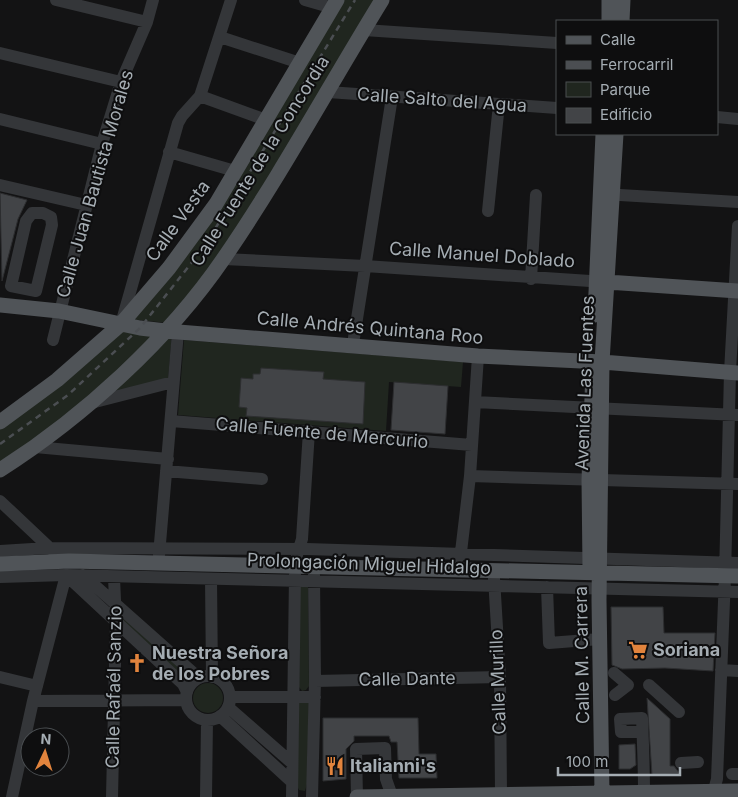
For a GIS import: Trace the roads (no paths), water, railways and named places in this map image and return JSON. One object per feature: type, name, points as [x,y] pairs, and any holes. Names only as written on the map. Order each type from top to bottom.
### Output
[{"type":"main road","name":"Calle Fuente de la Concordia","points":[[0,470],[35,448],[92,404],[172,331],[224,259],[328,92],[382,0]]},
{"type":"main road","points":[[609,0],[609,20]]},
{"type":"main road","points":[[622,0],[622,20]]},
{"type":"main road","name":"Calle Vesta","points":[[0,422],[57,380],[120,324],[169,268],[216,204],[335,4]]},
{"type":"main road","name":"Avenida Las Fuentes","points":[[595,565],[594,480],[606,194],[603,135]]},
{"type":"main road","name":"Avenida Las Fuentes","points":[[606,194],[616,135]]},
{"type":"main road","name":"Calle Manuel Doblado","points":[[602,282],[736,291]]},
{"type":"main road","name":"Calle Andrés Quintana Roo","points":[[0,305],[59,311],[120,324],[172,331],[353,344],[478,356],[598,362],[734,373]]},
{"type":"main road","name":"Prolongación Miguel Hidalgo","points":[[0,564],[63,566],[160,562],[295,573],[313,567],[493,571],[595,565],[732,569]]},
{"type":"main road","name":"Calle M. Carrera","points":[[595,565],[600,639],[602,795]]},
{"type":"main road","points":[[357,797],[501,794],[602,795],[644,792],[722,793]]},
{"type":"street","points":[[56,0],[147,22]]},
{"type":"street","name":"Calle Juan Bautista Morales","points":[[53,340],[102,144],[121,82],[147,22],[153,0]]},
{"type":"street","points":[[120,324],[169,152],[182,116],[200,96],[231,0]]},
{"type":"street","points":[[305,0],[335,4]]},
{"type":"street","points":[[364,30],[556,43]]},
{"type":"street","points":[[220,37],[300,63]]},
{"type":"street","points":[[0,53],[121,82]]},
{"type":"street","name":"Calle Salto del Agua","points":[[328,92],[556,108]]},
{"type":"street","points":[[200,96],[266,120]]},
{"type":"street","points":[[353,344],[392,97]]},
{"type":"street","points":[[488,211],[499,104]]},
{"type":"street","points":[[718,117],[738,119]]},
{"type":"street","points":[[0,119],[102,144]]},
{"type":"street","points":[[169,152],[235,171]]},
{"type":"street","points":[[0,185],[86,205]]},
{"type":"street","points":[[530,279],[536,194]]},
{"type":"street","points":[[606,194],[738,202]]},
{"type":"street","points":[[32,212],[43,213],[51,216],[52,225],[36,291],[29,290],[11,286],[26,221],[32,212]]},
{"type":"street","points":[[722,793],[717,779],[720,670],[724,592],[732,569],[738,226]]},
{"type":"street","name":"Calle Manuel Doblado","points":[[224,259],[365,266],[530,279],[602,282]]},
{"type":"street","points":[[25,307],[29,290]]},
{"type":"street","points":[[160,562],[159,547],[171,421],[173,382],[172,331]]},
{"type":"street","points":[[446,570],[461,552],[470,476],[478,356]]},
{"type":"street","points":[[92,404],[173,382]]},
{"type":"street","points":[[475,402],[734,414]]},
{"type":"street","name":"Calle Fuente de Mercurio","points":[[171,421],[472,445]]},
{"type":"street","points":[[292,797],[295,573],[302,546],[309,431]]},
{"type":"street","points":[[35,448],[262,479]]},
{"type":"street","points":[[470,476],[733,484]]},
{"type":"street","points":[[0,500],[116,621],[183,684],[193,714],[207,720]]},
{"type":"street","points":[[302,546],[313,567],[315,582],[315,697],[312,797]]},
{"type":"street","points":[[0,551],[48,548],[302,546],[461,552],[595,565]]},
{"type":"street","points":[[63,566],[86,577],[205,678],[226,686],[226,707],[292,782]]},
{"type":"street","points":[[12,797],[63,566]]},
{"type":"street","name":"Prolongación Miguel Hidalgo","points":[[0,577],[63,566]]},
{"type":"street","name":"Calle Murillo","points":[[493,571],[500,677],[501,794]]},
{"type":"street","name":"Prolongación Miguel Hidalgo","points":[[86,577],[211,579],[295,573],[315,582],[738,592]]},
{"type":"street","name":"Calle Rafaél Sanzio","points":[[112,797],[116,621],[114,578]]},
{"type":"street","points":[[205,678],[211,579]]},
{"type":"street","points":[[547,587],[549,643],[600,639]]},
{"type":"street","points":[[720,670],[738,671]]},
{"type":"street","points":[[614,673],[628,685],[615,695]]},
{"type":"street","points":[[0,677],[37,686]]},
{"type":"street","name":"Calle Dante","points":[[315,681],[500,677]]},
{"type":"street","points":[[186,696],[193,682],[205,678]]},
{"type":"street","points":[[649,685],[680,712]]},
{"type":"street","points":[[33,702],[115,702],[186,696]]},
{"type":"street","points":[[207,720],[226,707],[315,697]]},
{"type":"street","points":[[226,707],[292,763]]},
{"type":"street","points":[[206,797],[207,720]]},
{"type":"street","points":[[642,732],[644,792]]},
{"type":"street","points":[[357,797],[356,749],[385,748],[386,779],[392,796]]},
{"type":"street","points":[[681,763],[698,762]]},
{"type":"railway","points":[[0,444],[68,395],[140,328],[204,247],[355,0]]},
{"type":"place","name":"Soriana","points":[[638,650]]},
{"type":"place","name":"Nuestra Señora de los Pobres","points":[[137,663]]},
{"type":"place","name":"Italianni's","points":[[335,766]]}]
